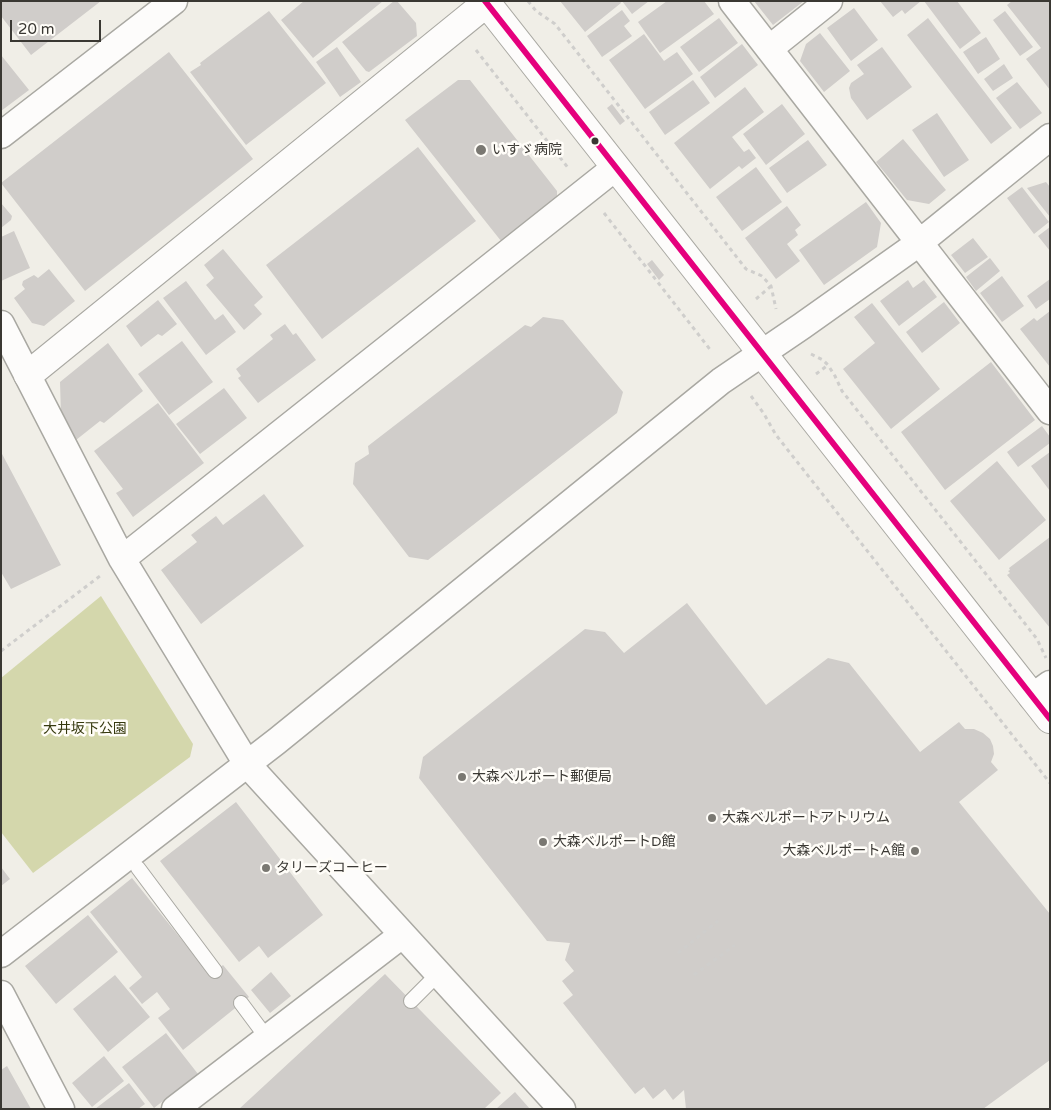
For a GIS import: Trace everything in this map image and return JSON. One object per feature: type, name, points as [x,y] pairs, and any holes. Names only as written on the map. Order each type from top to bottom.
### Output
[{"type":"street","points":[[1,135],[174,1]]},
{"type":"street","points":[[732,1],[1050,411]]},
{"type":"street","points":[[769,49],[829,1]]},
{"type":"street","points":[[28,375],[487,2],[762,353],[1043,681],[1050,719]]},
{"type":"street","points":[[1,954],[248,764],[721,381],[919,243],[1046,147]]},
{"type":"street","points":[[122,559],[616,167]]},
{"type":"street","points":[[1,324],[122,559],[248,764],[562,1109]]},
{"type":"street","points":[[175,1109],[402,935]]},
{"type":"street","points":[[1,994],[61,1109]]},
{"type":"lane","points":[[138,868],[215,971]]},
{"type":"lane","points":[[411,1002],[438,974]]},
{"type":"lane","points":[[241,1003],[267,1038]]},
{"type":"path","points":[[528,1],[536,11],[555,24],[746,269],[762,276],[771,286],[777,311]]},
{"type":"path","points":[[476,51],[569,170]]},
{"type":"path","points":[[599,207],[716,355]]},
{"type":"path","points":[[805,352],[823,360],[828,365],[836,376],[842,391],[1038,639],[1043,681]]},
{"type":"path","points":[[745,389],[763,412],[776,435],[1050,783]]},
{"type":"path","points":[[1,652],[122,559]]},
{"type":"path","points":[[678,953],[718,921]]},
{"type":"path","points":[[694,976],[735,945]]},
{"type":"green space","name":"大井坂下公園","points":[[101,596],[193,744],[190,757],[33,873],[1,832],[1,678]]},
{"type":"building","points":[[1,1],[101,1],[31,55],[1,16]]},
{"type":"building","points":[[304,1],[383,1],[313,58],[281,20]]},
{"type":"building","points":[[394,1],[397,1],[416,23],[417,36],[369,72],[366,71],[342,42]]},
{"type":"building","points":[[560,1],[620,1],[621,3],[585,32]]},
{"type":"building","points":[[622,1],[649,1],[632,14]]},
{"type":"building","points":[[667,1],[704,1],[714,14],[660,53],[638,22]]},
{"type":"building","points":[[754,1],[804,1],[773,25]]},
{"type":"building","points":[[880,1],[921,1],[905,14],[902,10],[893,17]]},
{"type":"building","points":[[924,1],[957,1],[981,33],[960,49]]},
{"type":"building","points":[[1012,1],[1050,1],[1050,90],[1026,59],[1041,48],[1007,5]]},
{"type":"building","points":[[854,8],[878,40],[851,61],[827,28]]},
{"type":"building","points":[[622,10],[630,21],[624,26],[632,36],[602,57],[587,36]]},
{"type":"building","points":[[269,11],[326,83],[246,145],[190,72]]},
{"type":"building","points":[[1005,11],[1033,47],[1020,56],[993,20]]},
{"type":"building","points":[[719,18],[738,43],[699,72],[680,47]]},
{"type":"building","points":[[928,18],[1012,128],[991,144],[907,35]]},
{"type":"building","points":[[820,33],[850,71],[824,92],[800,61],[806,44]]},
{"type":"building","points":[[644,34],[664,61],[677,52],[693,74],[645,109],[609,60]]},
{"type":"building","points":[[986,37],[1000,59],[978,74],[963,52]]},
{"type":"building","points":[[742,44],[758,65],[715,98],[700,77]]},
{"type":"building","points":[[337,47],[361,82],[340,97],[316,62]]},
{"type":"building","points":[[882,47],[912,87],[867,120],[851,98],[849,88],[851,83],[864,74],[857,65]]},
{"type":"building","points":[[169,52],[253,159],[85,291],[1,183]]},
{"type":"building","points":[[1,55],[29,90],[1,111]]},
{"type":"building","points":[[1004,64],[1013,78],[993,91],[984,79]]},
{"type":"building","points":[[458,80],[470,80],[557,191],[557,206],[505,246],[405,120]]},
{"type":"building","points":[[693,80],[710,103],[665,135],[649,112]]},
{"type":"building","points":[[1017,82],[1042,113],[1020,129],[996,98]]},
{"type":"building","points":[[745,87],[764,112],[732,137],[744,152],[749,149],[756,158],[742,169],[739,166],[710,189],[674,143]]},
{"type":"building","points":[[612,104],[625,121],[620,125],[607,108]]},
{"type":"building","points":[[782,104],[805,134],[766,165],[743,134]]},
{"type":"building","points":[[937,113],[969,160],[944,177],[912,130]]},
{"type":"building","points":[[903,139],[946,190],[929,204],[907,200],[876,162]]},
{"type":"building","points":[[808,140],[827,165],[787,193],[769,168]]},
{"type":"building","points":[[418,147],[476,221],[322,339],[266,265]]},
{"type":"building","points":[[756,167],[782,202],[742,231],[716,197]]},
{"type":"building","points":[[1046,182],[1050,187],[1050,217],[1027,188]]},
{"type":"building","points":[[1022,187],[1049,222],[1034,234],[1007,198]]},
{"type":"building","points":[[866,202],[881,223],[877,247],[824,285],[799,250]]},
{"type":"building","points":[[1,203],[12,216],[11,220],[1,228]]},
{"type":"building","points":[[787,206],[801,225],[795,230],[798,235],[787,244],[800,261],[776,279],[745,238]]},
{"type":"building","points":[[1050,227],[1050,251],[1038,236]]},
{"type":"building","points":[[14,231],[30,268],[1,281],[1,237]]},
{"type":"building","points":[[973,238],[988,257],[965,273],[951,255]]},
{"type":"building","points":[[223,249],[263,297],[254,305],[262,314],[244,330],[206,285],[214,278],[204,265]]},
{"type":"building","points":[[990,258],[1000,271],[976,291],[966,277]]},
{"type":"building","points":[[652,260],[664,275],[659,280],[647,264]]},
{"type":"building","points":[[49,269],[75,301],[44,326],[32,323],[14,298],[25,289],[22,285],[23,281],[34,275],[38,278]]},
{"type":"building","points":[[1002,276],[1024,306],[1002,322],[980,293]]},
{"type":"building","points":[[1050,279],[1050,299],[1036,309],[1027,296]]},
{"type":"building","points":[[908,280],[913,288],[924,280],[937,297],[899,326],[880,301]]},
{"type":"building","points":[[186,281],[215,320],[223,314],[236,332],[206,355],[163,298]]},
{"type":"building","points":[[158,300],[177,324],[162,336],[158,334],[141,347],[126,326]]},
{"type":"building","points":[[944,302],[960,323],[922,353],[906,332]]},
{"type":"building","points":[[872,303],[940,389],[891,429],[843,369],[875,343],[854,317]]},
{"type":"building","points":[[1050,311],[1050,367],[1020,329],[1034,318],[1037,321]]},
{"type":"building","points":[[543,317],[563,320],[623,392],[617,413],[428,560],[409,557],[353,484],[355,463],[369,454],[368,446],[525,325],[531,327]]},
{"type":"building","points":[[285,324],[293,335],[296,333],[316,360],[258,403],[238,378],[241,376],[236,369],[273,339],[270,335]]},
{"type":"building","points":[[182,341],[213,382],[169,415],[138,374]]},
{"type":"building","points":[[108,343],[143,391],[104,423],[100,421],[74,440],[61,416],[60,382]]},
{"type":"building","points":[[991,362],[1035,420],[945,490],[901,432]]},
{"type":"building","points":[[224,388],[247,418],[200,454],[176,424]]},
{"type":"building","points":[[158,403],[204,463],[133,517],[116,493],[123,489],[94,451]]},
{"type":"building","points":[[1042,426],[1050,437],[1050,443],[1018,467],[1007,452]]},
{"type":"building","points":[[1,452],[61,565],[11,589],[1,572]]},
{"type":"building","points":[[1050,452],[1050,491],[1031,466]]},
{"type":"building","points":[[997,461],[1046,520],[999,560],[950,501]]},
{"type":"building","points":[[264,494],[304,546],[201,624],[161,570],[197,542],[191,535],[216,516],[223,525]]},
{"type":"building","points":[[1050,537],[1050,628],[1007,575],[1010,573],[1008,571],[1010,570],[1009,568]]},
{"type":"building","points":[[687,603],[766,705],[828,658],[849,663],[920,752],[959,722],[965,729],[974,729],[990,739],[994,754],[991,762],[998,770],[959,802],[1050,914],[1050,1060],[983,1109],[686,1109],[684,1090],[673,1100],[665,1089],[653,1099],[644,1087],[635,1094],[563,1003],[573,995],[562,981],[574,971],[565,960],[570,943],[547,941],[419,778],[423,757],[585,629],[605,632],[624,653]]},
{"type":"building","points":[[236,802],[323,915],[268,958],[259,946],[239,962],[160,861]]},
{"type":"building","points":[[1,867],[10,879],[1,886]]},
{"type":"building","points":[[132,878],[210,975],[223,965],[249,997],[183,1050],[158,1018],[170,1009],[157,992],[142,1004],[129,988],[142,977],[90,912]]},
{"type":"building","points":[[88,915],[118,952],[56,1004],[25,966]]},
{"type":"building","points":[[271,972],[291,996],[270,1013],[251,990]]},
{"type":"building","points":[[385,974],[501,1093],[484,1109],[239,1109]]},
{"type":"building","points":[[115,975],[150,1017],[108,1052],[73,1009]]},
{"type":"building","points":[[166,1033],[198,1074],[154,1108],[122,1067]]},
{"type":"building","points":[[104,1056],[124,1081],[92,1107],[72,1083]]},
{"type":"building","points":[[7,1066],[31,1109],[1,1109],[1,1070]]},
{"type":"building","points":[[129,1083],[145,1104],[138,1109],[95,1109]]},
{"type":"building","points":[[515,1092],[530,1109],[496,1109]]},
{"type":"transit line","points":[[485,1],[1050,719]]},
{"type":"place","name":"いすゞ病院","points":[[481,150]]},
{"type":"place","name":"大森ベルポート郵便局","points":[[462,777]]},
{"type":"place","name":"大森ベルポートアトリウム","points":[[712,818]]},
{"type":"place","name":"大森ベルポートD館","points":[[543,842]]},
{"type":"place","name":"大森ベルポートA館","points":[[915,851]]},
{"type":"place","name":"タリーズコーヒー","points":[[266,868]]}]
